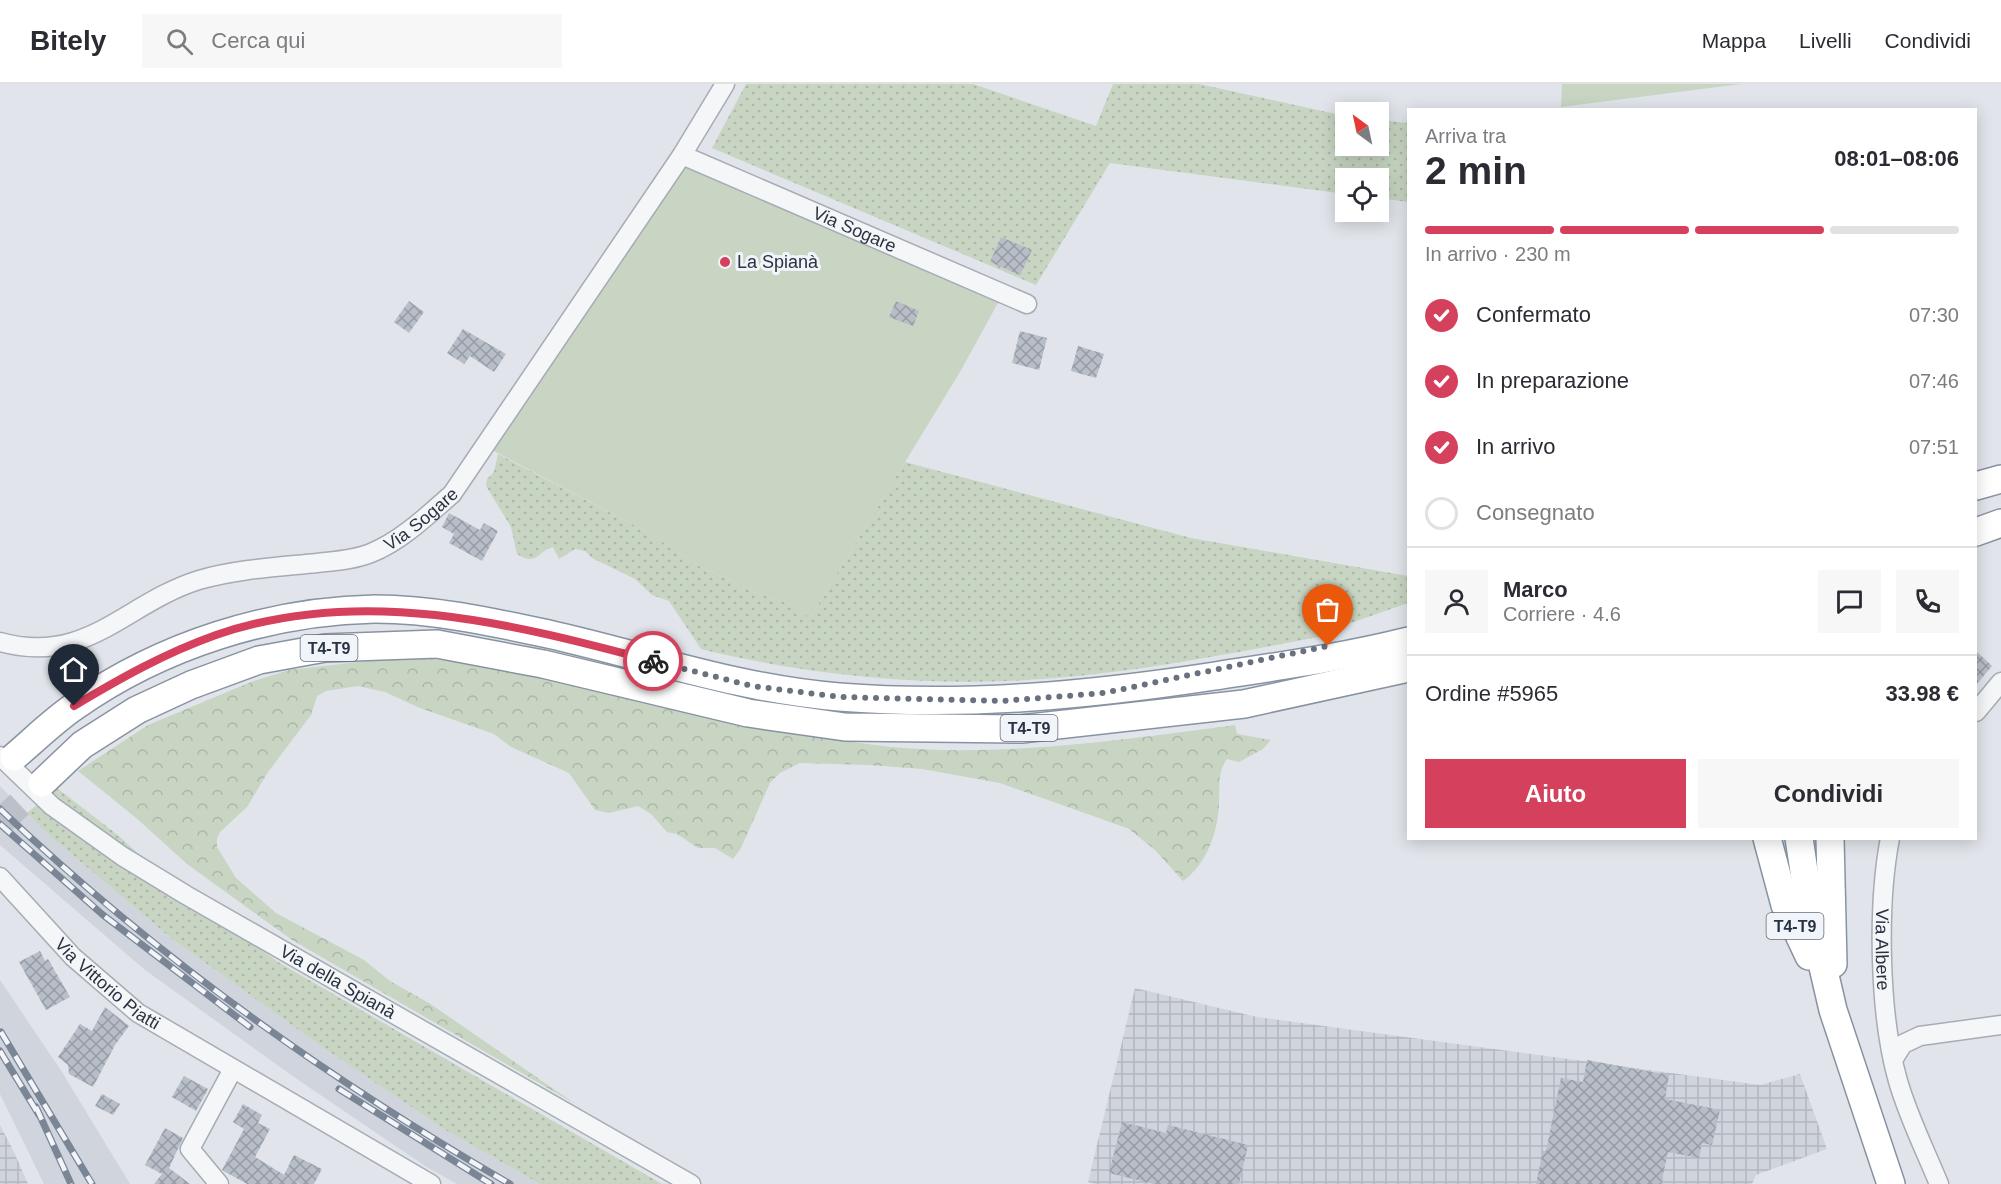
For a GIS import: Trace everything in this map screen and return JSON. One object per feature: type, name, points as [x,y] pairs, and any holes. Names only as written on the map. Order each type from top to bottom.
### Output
[{"type":"highway","points":[[1977,486],[2001,479]]},
{"type":"highway","points":[[1977,517],[2001,510]]},
{"type":"highway","points":[[1977,532],[2001,523]]},
{"type":"highway","name":"T4-T9","points":[[7,757],[74,706],[121,678],[167,655],[216,635],[268,621],[323,613],[366,610],[440,614],[549,634],[752,686],[840,697],[1001,701],[1104,693],[1348,656],[1407,641]]},
{"type":"highway","name":"T4-T9","points":[[1104,693],[1351,642],[1407,625]]},
{"type":"highway","name":"T4-T9","points":[[42,783],[82,745],[137,710],[191,685],[259,660],[325,648],[437,644],[555,666],[748,713],[845,727],[1022,729],[1244,704],[1405,669]]},
{"type":"highway","name":"T4-T9","points":[[1768,840],[1785,905],[1833,1010]]},
{"type":"highway","name":"T4-T9","points":[[1799,840],[1810,911],[1833,1010],[1891,1184]]},
{"type":"highway","name":"T4-T9","points":[[1830,840],[1833,1010]]},
{"type":"street","name":"Via Sogare","points":[[0,642],[23,649],[54,647],[89,638],[173,591],[198,580],[232,572],[351,558],[370,553],[405,533],[452,494],[682,155],[725,84]]},
{"type":"street","name":"Via Sogare","points":[[682,155],[1027,303]]},
{"type":"street","points":[[1977,711],[2001,682]]},
{"type":"street","name":"Via della Spianà","points":[[7,757],[52,806],[177,890],[692,1184]]},
{"type":"street","name":"Via Albere","points":[[1890,840],[1883,905],[1887,1035],[1907,1106],[1939,1184]]},
{"type":"street","name":"Via Vittorio Piatti","points":[[0,877],[73,957],[138,1013],[431,1184]]},
{"type":"street","points":[[1893,1060],[1903,1044],[1920,1036],[2001,1025]]},
{"type":"street","points":[[219,1184],[190,1149],[233,1069]]},
{"type":"shaded area","points":[[0,786],[43,830],[171,938],[318,1044],[447,1131],[540,1184],[457,1184],[425,1166],[294,1077],[145,970],[0,845]]},
{"type":"shaded area","points":[[0,980],[62,1072],[130,1184],[44,1184],[0,1094]]},
{"type":"shaded area","points":[[1135,988],[1257,1017],[1760,1085],[1800,1074],[1827,1149],[1756,1175],[1752,1184],[1095,1184],[1088,1182]]},
{"type":"shaded area","points":[[0,1125],[14,1152],[28,1184],[0,1184]]},
{"type":"green space","points":[[746,84],[973,84],[1096,126],[1113,84],[1199,84],[1335,114],[1335,156],[1389,156],[1389,121],[1407,123],[1407,202],[1389,199],[1389,168],[1335,168],[1335,193],[1110,163],[1036,285],[712,148]]},
{"type":"green space","points":[[1562,84],[1741,84],[1561,107]]},
{"type":"green space","points":[[687,164],[999,301],[960,372],[811,616],[800,615],[795,606],[757,593],[699,566],[649,533],[490,449],[517,414]]},
{"type":"green space","points":[[498,454],[649,533],[699,566],[757,593],[795,606],[811,616],[905,462],[1191,538],[1407,576],[1407,603],[1348,624],[1335,634],[1172,664],[1090,675],[969,682],[892,679],[814,671],[701,649],[669,601],[652,595],[635,579],[592,558],[585,551],[575,549],[559,559],[553,547],[533,559],[517,554],[511,527],[486,486],[487,479],[494,472]]},
{"type":"green space","points":[[432,659],[526,675],[758,727],[890,747],[941,750],[1015,749],[1162,735],[1235,725],[1237,734],[1271,740],[1263,749],[1239,762],[1227,759],[1220,775],[1218,814],[1210,846],[1199,866],[1183,881],[1155,850],[1129,829],[1000,783],[922,769],[869,765],[800,763],[780,773],[770,783],[741,848],[733,859],[715,848],[698,848],[677,834],[667,832],[651,814],[638,806],[609,813],[595,810],[569,773],[511,747],[494,734],[420,708],[385,692],[358,686],[326,691],[317,696],[311,715],[268,772],[247,807],[220,832],[217,847],[236,878],[276,913],[364,960],[390,981],[429,1003],[577,1105],[292,940],[187,864],[135,817],[78,771],[148,725],[251,682],[289,670],[376,660]]},
{"type":"green space","points":[[57,788],[119,836],[171,884],[278,962],[662,1184],[540,1184],[447,1131],[318,1044],[171,938],[43,830],[27,813]]},
{"type":"building","points":[[1001,237],[1032,250],[1020,275],[990,262]]},
{"type":"building","points":[[409,301],[424,312],[409,333],[394,322]]},
{"type":"building","points":[[896,301],[919,311],[913,326],[889,317]]},
{"type":"building","points":[[463,329],[506,354],[494,372],[470,356],[464,364],[447,353]]},
{"type":"building","points":[[1020,331],[1047,338],[1039,370],[1012,363]]},
{"type":"building","points":[[1078,346],[1104,354],[1096,378],[1071,371]]},
{"type":"building","points":[[449,513],[480,530],[484,523],[498,531],[482,561],[449,543],[454,534],[442,527]]},
{"type":"building","points":[[1977,652],[1992,666],[1977,684]]},
{"type":"building","points":[[40,951],[45,961],[48,959],[70,997],[46,1010],[19,962]]},
{"type":"building","points":[[105,1007],[129,1026],[115,1045],[93,1087],[69,1074],[68,1065],[58,1057],[80,1024],[92,1031]]},
{"type":"building","points":[[1587,1060],[1669,1075],[1665,1099],[1720,1110],[1712,1145],[1702,1143],[1699,1158],[1668,1152],[1661,1184],[1536,1184],[1543,1151],[1546,1151],[1561,1078],[1583,1082]]},
{"type":"building","points":[[184,1076],[208,1089],[196,1111],[172,1097]]},
{"type":"building","points":[[102,1094],[120,1104],[113,1115],[95,1106]]},
{"type":"building","points":[[243,1104],[262,1115],[258,1123],[270,1129],[255,1157],[299,1184],[247,1184],[222,1170],[244,1129],[233,1122]]},
{"type":"building","points":[[1122,1122],[1166,1133],[1168,1125],[1248,1145],[1239,1184],[1154,1184],[1109,1173]]},
{"type":"building","points":[[165,1128],[183,1138],[169,1168],[190,1184],[154,1184],[162,1174],[145,1165]]},
{"type":"building","points":[[294,1155],[322,1169],[314,1184],[300,1184],[284,1175]]},
{"type":"tunnel","points":[[0,823],[42,783]]},
{"type":"railway","points":[[0,809],[119,914],[244,1012],[374,1101],[510,1184]]},
{"type":"railway","points":[[0,824],[103,915],[250,1027]]},
{"type":"railway","points":[[1,1032],[92,1184]]},
{"type":"railway","points":[[0,1051],[39,1115]]},
{"type":"railway","points":[[339,1089],[491,1184]]},
{"type":"railway","points":[[36,1107],[71,1184]]},
{"type":"way so far","points":[[653,661],[752,686],[840,697],[1001,701],[1104,693],[1328,646]]},
{"type":"place","name":"La Spianà","points":[[725,262]]},
{"type":"route","points":[[74,706],[121,678],[167,655],[216,635],[268,621],[323,613],[377,609],[440,614],[549,634],[653,661]]}]
